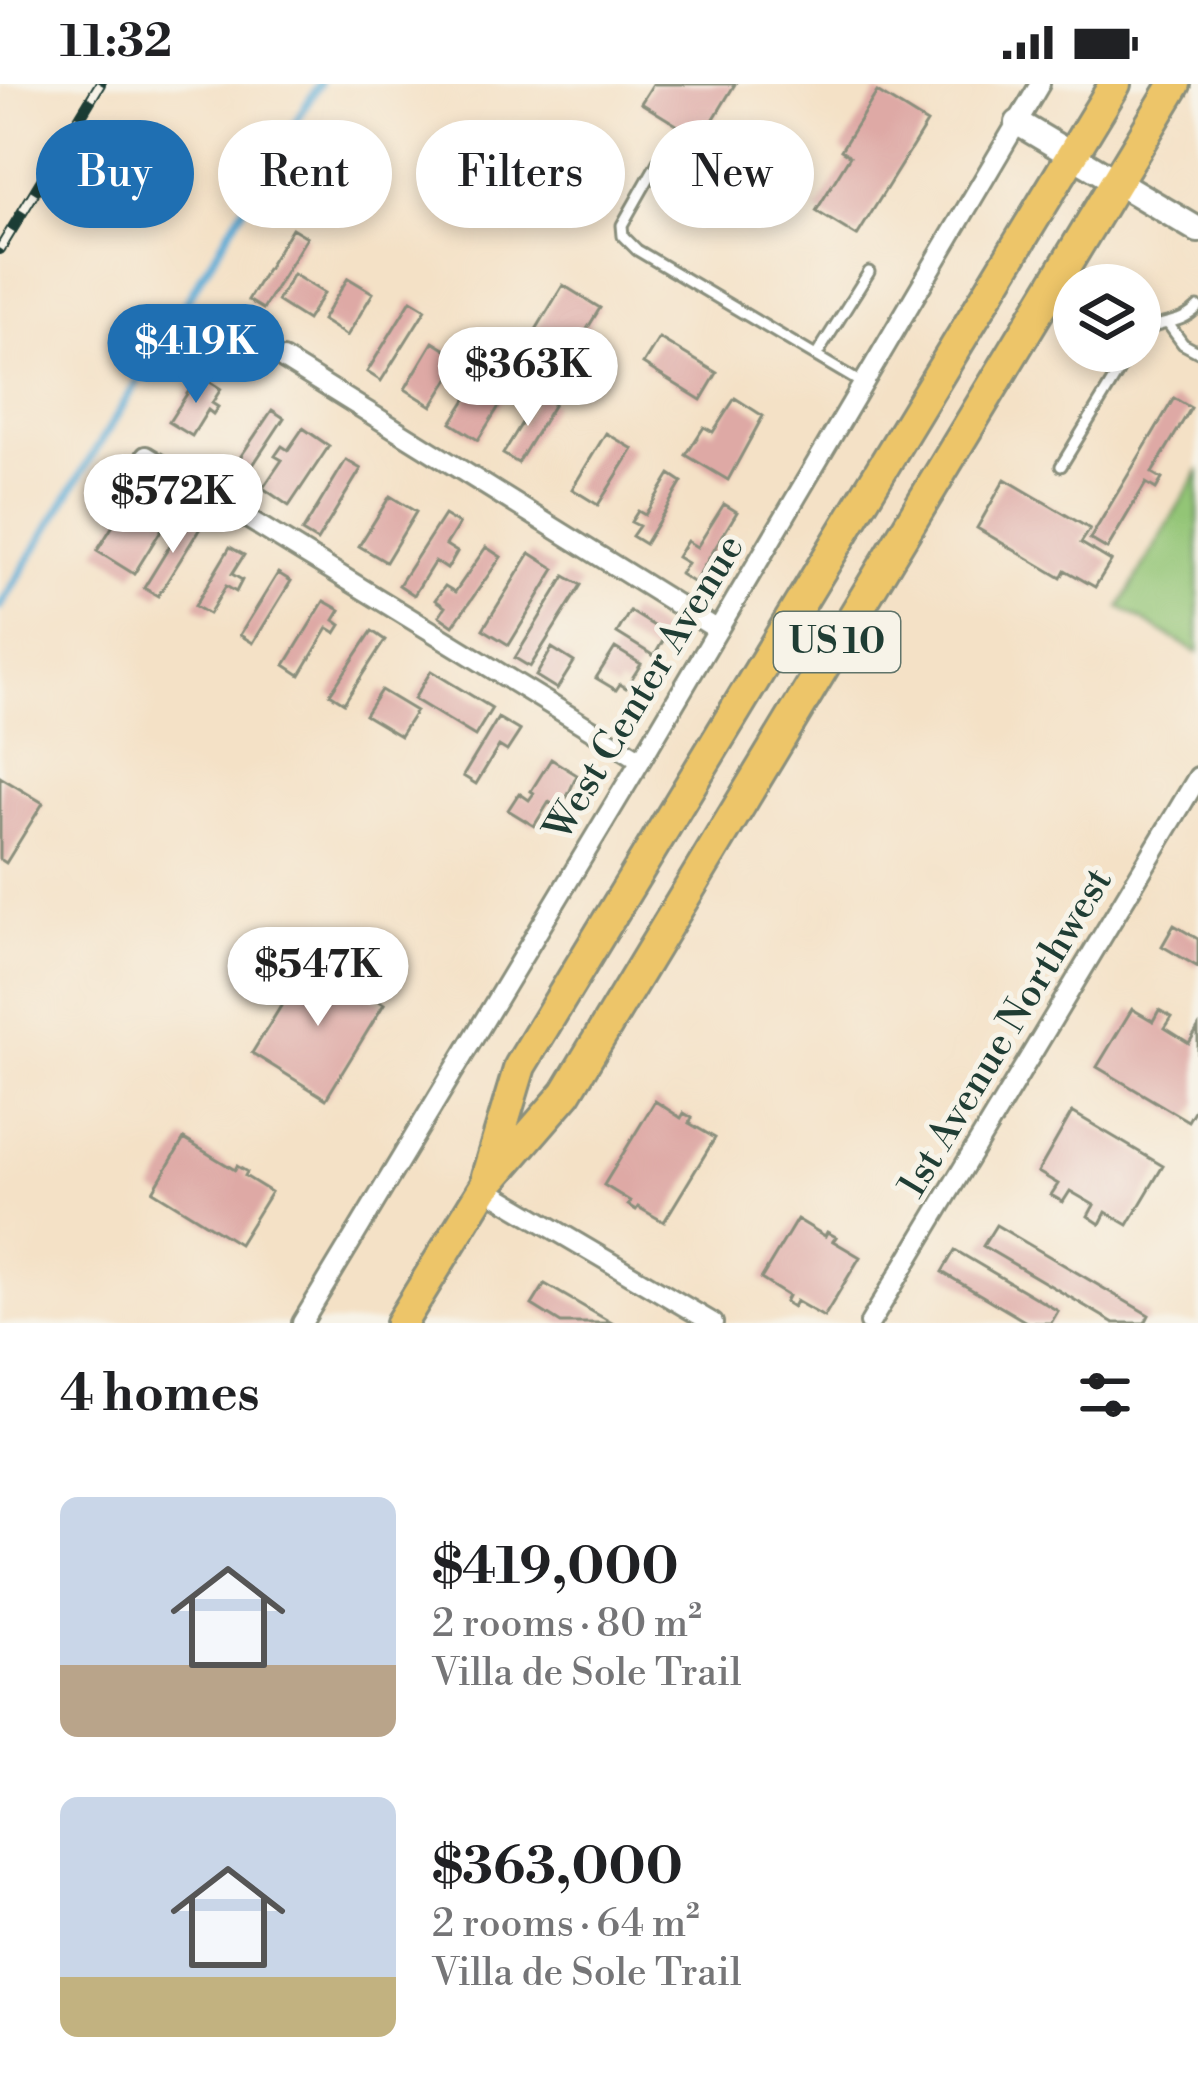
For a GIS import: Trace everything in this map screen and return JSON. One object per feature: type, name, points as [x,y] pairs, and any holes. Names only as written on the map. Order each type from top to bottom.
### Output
[{"type":"main road","name":"US 10","points":[[484,1188],[520,1066],[1115,84]]},
{"type":"main road","name":"US 10","points":[[401,1323],[484,1188],[566,1093],[1175,84]]},
{"type":"street","name":"West Center Avenue","points":[[302,1323],[1040,84]]},
{"type":"street","points":[[1018,123],[1198,230]]},
{"type":"street","points":[[284,359],[718,630]]},
{"type":"street","points":[[146,456],[641,760]]},
{"type":"street","name":"1st Avenue Northwest","points":[[870,1323],[1198,777]]},
{"type":"street","points":[[484,1188],[713,1323]]},
{"type":"lane","points":[[649,178],[622,225],[623,236],[637,250],[863,384]]},
{"type":"lane","points":[[816,356],[869,272]]},
{"type":"lane","points":[[1161,326],[1189,316],[1198,307]]},
{"type":"lane","points":[[1169,325],[1183,344],[1198,352]]},
{"type":"lane","points":[[1061,466],[1118,372]]},
{"type":"green space","points":[[1198,472],[1198,653],[1120,607]]},
{"type":"building","points":[[653,84],[735,84],[713,120],[669,120],[641,103]]},
{"type":"building","points":[[877,92],[927,123],[857,236],[816,211],[850,156],[841,150]]},
{"type":"building","points":[[292,228],[307,237],[263,309],[248,300]]},
{"type":"building","points":[[293,274],[324,293],[307,320],[277,301]]},
{"type":"building","points":[[348,278],[373,293],[347,336],[322,320]]},
{"type":"building","points":[[563,285],[600,308],[565,365],[528,343]]},
{"type":"building","points":[[411,300],[426,309],[381,381],[367,372]]},
{"type":"building","points":[[659,338],[717,373],[701,400],[643,364]]},
{"type":"building","points":[[433,342],[461,359],[432,406],[405,389]]},
{"type":"building","points":[[502,370],[516,379],[478,440],[451,423],[472,390],[484,398]]},
{"type":"building","points":[[199,375],[221,389],[212,403],[218,407],[213,414],[208,410],[192,436],[169,422]]},
{"type":"building","points":[[539,395],[554,404],[518,463],[503,454]]},
{"type":"building","points":[[735,398],[763,416],[728,480],[686,455],[704,427],[713,432]]},
{"type":"building","points":[[1174,398],[1191,408],[1152,473],[1162,479],[1156,489],[1146,483],[1107,549],[1090,539]]},
{"type":"building","points":[[272,410],[284,418],[243,480],[231,471]]},
{"type":"building","points":[[303,428],[329,446],[289,506],[263,488],[282,460],[275,456],[282,446],[288,450]]},
{"type":"building","points":[[606,433],[633,449],[598,505],[572,489]]},
{"type":"building","points":[[346,460],[361,469],[317,541],[302,532]]},
{"type":"building","points":[[670,474],[682,482],[645,544],[632,536],[639,526],[631,522],[638,511],[645,515]]},
{"type":"building","points":[[1005,479],[1090,529],[1081,543],[1111,561],[1095,587],[1065,570],[1061,578],[977,528]]},
{"type":"building","points":[[134,492],[171,514],[134,574],[97,551]]},
{"type":"building","points":[[390,496],[416,512],[386,562],[359,546]]},
{"type":"building","points":[[724,504],[737,512],[694,583],[680,574],[687,563],[677,557],[687,541],[697,547]]},
{"type":"building","points":[[444,515],[459,524],[446,545],[457,552],[447,569],[435,561],[414,595],[399,585]]},
{"type":"building","points":[[188,516],[202,525],[158,596],[144,588]]},
{"type":"building","points":[[230,547],[244,555],[232,574],[242,580],[236,592],[226,586],[209,614],[195,606]]},
{"type":"building","points":[[486,547],[501,557],[453,626],[439,616],[445,607],[435,600],[445,586],[455,592]]},
{"type":"building","points":[[530,553],[555,569],[509,645],[483,629]]},
{"type":"building","points":[[278,573],[291,581],[253,643],[240,635]]},
{"type":"building","points":[[565,576],[581,585],[530,667],[515,658]]},
{"type":"building","points":[[324,601],[340,610],[334,620],[341,625],[336,633],[328,628],[300,675],[285,665]]},
{"type":"building","points":[[630,611],[667,634],[654,656],[617,633]]},
{"type":"building","points":[[372,631],[385,640],[344,703],[330,694]]},
{"type":"building","points":[[552,648],[574,662],[557,689],[536,676]]},
{"type":"building","points":[[615,648],[641,664],[626,688],[620,684],[616,690],[596,678]]},
{"type":"building","points":[[431,671],[492,708],[475,736],[414,699]]},
{"type":"building","points":[[381,690],[416,711],[400,736],[365,715]]},
{"type":"building","points":[[498,718],[520,731],[507,751],[499,746],[476,784],[463,776]]},
{"type":"building","points":[[551,759],[577,775],[567,797],[557,807],[549,802],[534,826],[508,810],[519,793],[529,800]]},
{"type":"building","points":[[0,777],[43,803],[6,863],[0,859]]},
{"type":"building","points":[[1174,925],[1198,939],[1198,967],[1162,946]]},
{"type":"building","points":[[310,959],[384,1004],[326,1099],[252,1053]]},
{"type":"building","points":[[1132,1009],[1153,1021],[1159,1010],[1172,1017],[1165,1028],[1189,1043],[1198,1028],[1198,1104],[1188,1121],[1097,1067]]},
{"type":"building","points":[[655,1101],[681,1118],[684,1113],[692,1118],[689,1123],[715,1138],[664,1222],[636,1210],[604,1185]]},
{"type":"building","points":[[1072,1112],[1163,1166],[1128,1225],[1106,1212],[1100,1224],[1088,1216],[1094,1205],[1070,1191],[1063,1202],[1051,1195],[1058,1184],[1038,1172]]},
{"type":"building","points":[[184,1139],[235,1170],[237,1166],[247,1172],[245,1176],[271,1192],[239,1244],[153,1191]]},
{"type":"building","points":[[797,1219],[825,1236],[827,1232],[836,1237],[833,1241],[860,1257],[824,1317],[796,1301],[793,1307],[785,1302],[788,1296],[761,1279]]},
{"type":"building","points":[[996,1225],[1149,1315],[1145,1323],[1114,1323],[983,1246]]},
{"type":"building","points":[[955,1250],[1058,1311],[1051,1323],[1028,1323],[942,1272]]},
{"type":"building","points":[[545,1284],[612,1323],[561,1323],[532,1305]]},
{"type":"waterway","points":[[0,607],[319,84]]},
{"type":"railway","points":[[0,249],[100,84]]}]
